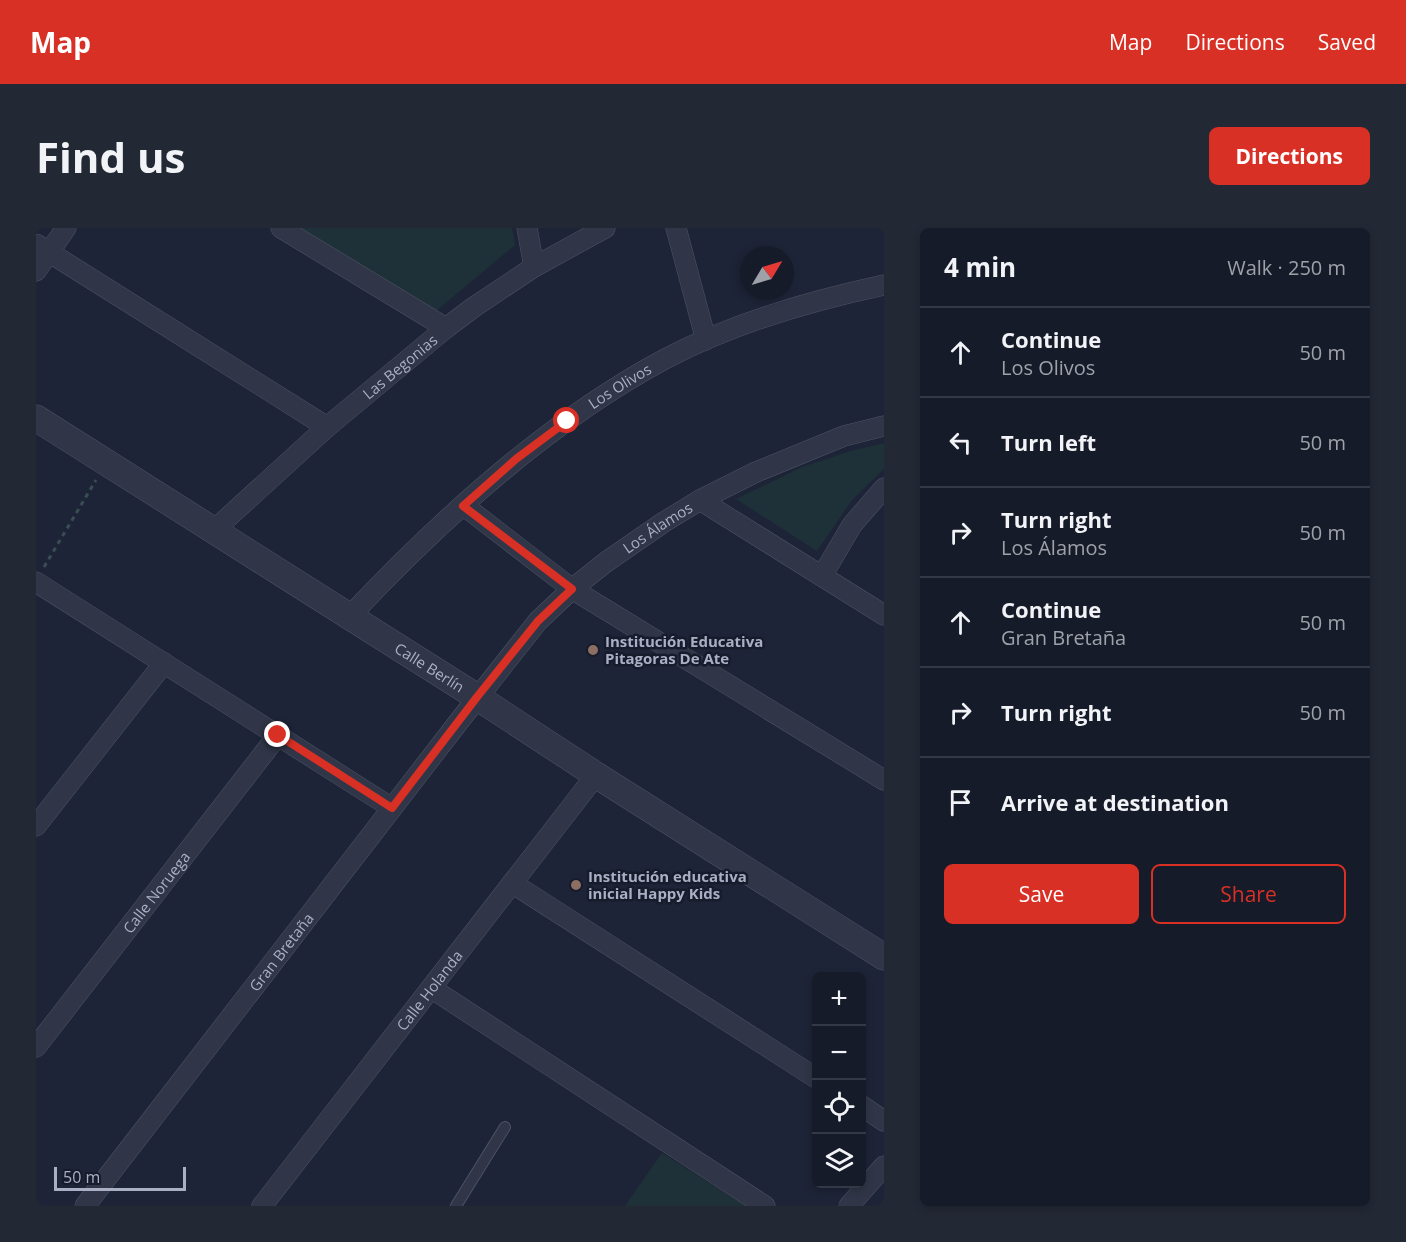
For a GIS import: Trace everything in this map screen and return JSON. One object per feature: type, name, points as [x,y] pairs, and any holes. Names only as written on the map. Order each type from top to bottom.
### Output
[{"type":"street","points":[[36,271],[42,249],[66,228]]},
{"type":"street","points":[[281,228],[446,328]]},
{"type":"street","points":[[527,228],[534,267]]},
{"type":"street","name":"Las Begonias","points":[[213,531],[327,427],[446,328],[534,267],[605,228]]},
{"type":"street","points":[[676,228],[706,340]]},
{"type":"street","points":[[42,249],[327,427]]},
{"type":"street","name":"Los Olivos","points":[[349,617],[422,544],[516,459],[597,399],[666,358],[743,325],[823,300],[884,285]]},
{"type":"street","name":"Calle Berlín","points":[[36,418],[884,957]]},
{"type":"street","name":"Los Álamos","points":[[477,697],[538,621],[572,589],[606,562],[664,522],[700,500],[756,472],[844,436],[884,426]]},
{"type":"street","points":[[822,576],[852,525],[884,488]]},
{"type":"street","points":[[700,500],[884,615]]},
{"type":"street","points":[[463,506],[572,589],[884,780]]},
{"type":"street","points":[[39,576],[164,663],[392,808]]},
{"type":"street","points":[[36,826],[164,663]]},
{"type":"street","name":"Gran Bretaña","points":[[85,1206],[477,697]]},
{"type":"street","name":"Calle Noruega","points":[[36,1047],[278,735]]},
{"type":"street","name":"Calle Holanda","points":[[262,1206],[596,775]]},
{"type":"street","points":[[512,883],[812,1075]]},
{"type":"street","points":[[431,988],[765,1206]]},
{"type":"street","points":[[866,1109],[884,1121]]},
{"type":"street","points":[[849,1206],[884,1166]]},
{"type":"lane","points":[[456,1206],[506,1127]]},
{"type":"path","points":[[39,576],[107,463]]},
{"type":"shaded area","points":[[299,228],[512,228],[515,245],[436,311]]},
{"type":"shaded area","points":[[884,443],[884,469],[852,500],[817,551],[736,499],[802,467]]},
{"type":"shaded area","points":[[662,1153],[746,1206],[625,1206]]},
{"type":"place","name":"Institución Educativa Pitagoras De Ate","points":[[593,650]]},
{"type":"place","name":"Institución educativa inicial Happy Kids","points":[[576,885]]},
{"type":"route","points":[[278,735],[392,808],[538,621],[572,589],[463,506],[516,459],[567,421]]}]
